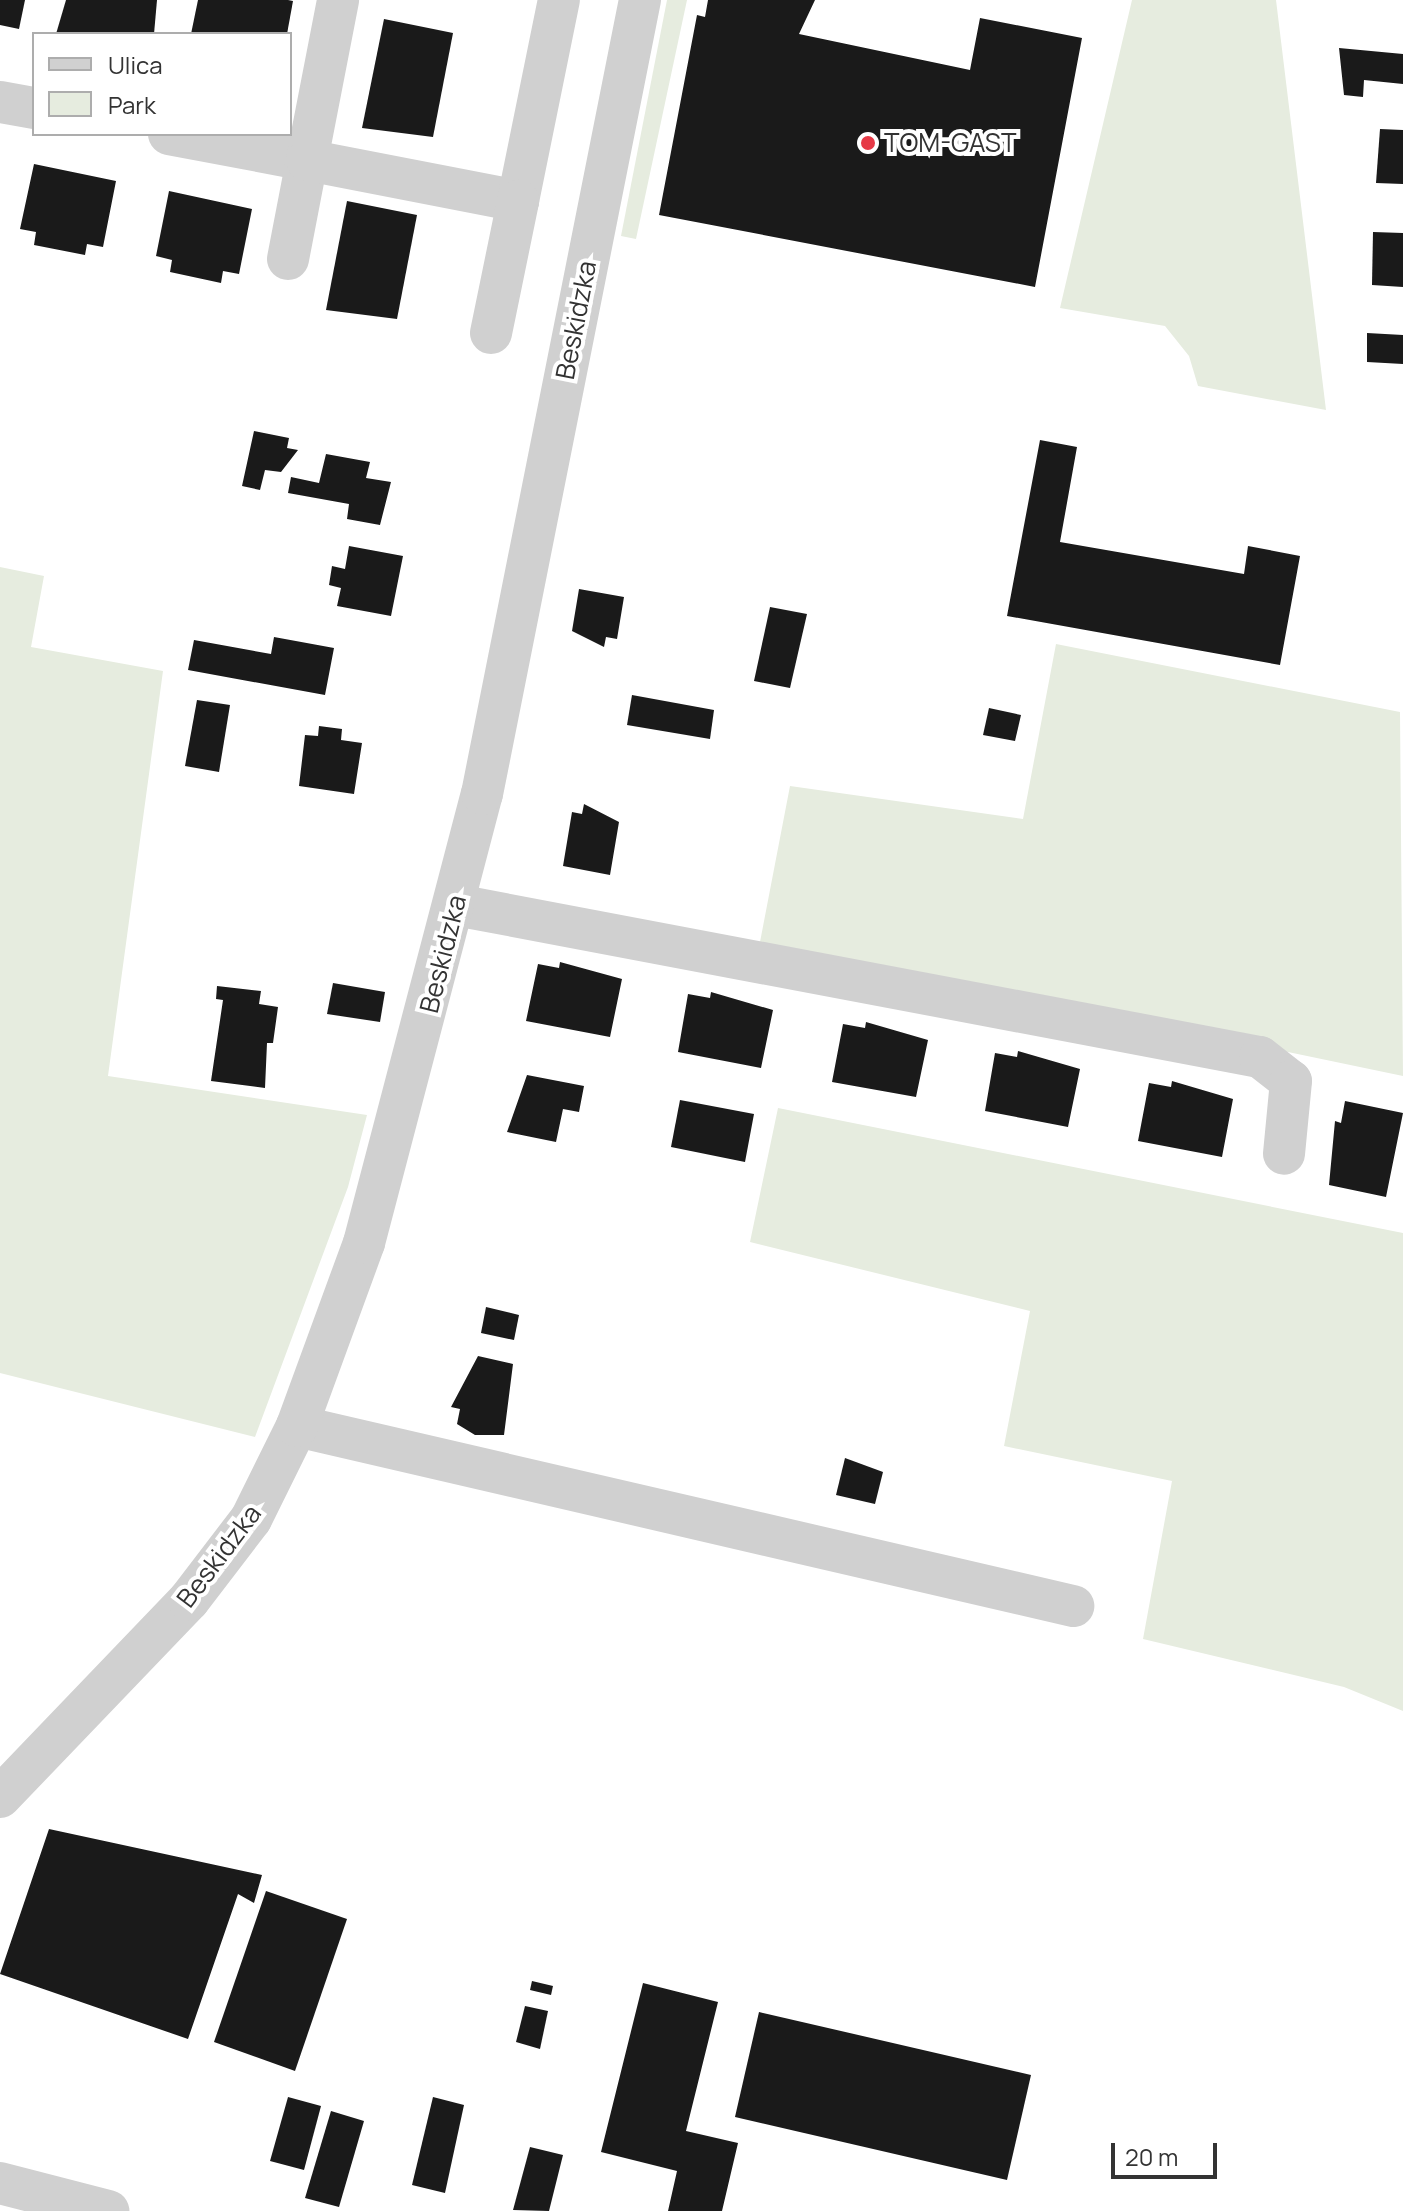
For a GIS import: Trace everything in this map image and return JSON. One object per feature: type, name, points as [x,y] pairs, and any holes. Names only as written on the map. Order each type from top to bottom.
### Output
[{"type":"street","points":[[288,259],[338,0]]},
{"type":"street","points":[[491,333],[559,0]]},
{"type":"street","name":"Beskidzka","points":[[0,1797],[225,1557],[297,1426],[389,1165],[456,905],[640,0]]},
{"type":"street","points":[[0,102],[32,108]]},
{"type":"street","points":[[180,136],[518,201]]},
{"type":"street","points":[[456,905],[1260,1057],[1291,1081],[1284,1154]]},
{"type":"street","points":[[297,1426],[1073,1606]]},
{"type":"street","points":[[0,2183],[108,2211]]},
{"type":"green space","points":[[667,0],[687,0],[636,239],[621,236]]},
{"type":"green space","points":[[1132,0],[1276,0],[1326,410],[1198,386],[1189,356],[1165,326],[1060,308]]},
{"type":"green space","points":[[0,567],[44,576],[31,647],[163,671],[108,1076],[367,1115],[348,1187],[255,1437],[0,1373]]},
{"type":"green space","points":[[1056,644],[1400,712],[1403,1076],[760,942],[790,786],[1023,819]]},
{"type":"green space","points":[[778,1108],[1403,1233],[1403,1711],[1344,1687],[1143,1639],[1172,1481],[1004,1446],[1030,1311],[750,1242]]},
{"type":"building","points":[[0,0],[25,0],[19,29],[0,25]]},
{"type":"building","points":[[66,0],[157,0],[154,32],[57,32]]},
{"type":"building","points":[[198,0],[293,1],[287,32],[191,32]]},
{"type":"building","name":"TOM-GAST","points":[[708,0],[815,0],[799,34],[970,70],[980,18],[1082,38],[1035,287],[659,215],[697,15],[705,17]]},
{"type":"building","points":[[384,19],[453,33],[433,137],[362,128]]},
{"type":"building","points":[[1339,48],[1403,54],[1403,84],[1364,80],[1363,97],[1344,95]]},
{"type":"building","points":[[1380,129],[1403,130],[1403,184],[1376,183]]},
{"type":"building","points":[[34,164],[116,181],[103,247],[87,244],[85,255],[34,245],[36,232],[20,229]]},
{"type":"building","points":[[169,191],[252,209],[239,274],[223,271],[221,283],[170,272],[172,260],[156,256]]},
{"type":"building","points":[[347,201],[417,215],[397,319],[326,310]]},
{"type":"building","points":[[1373,232],[1403,233],[1403,287],[1372,285]]},
{"type":"building","points":[[1367,333],[1403,335],[1403,364],[1367,362]]},
{"type":"building","points":[[254,431],[289,438],[287,448],[298,450],[281,472],[265,470],[260,490],[242,486]]},
{"type":"building","points":[[1040,440],[1077,447],[1060,542],[1244,574],[1248,546],[1300,556],[1280,665],[1007,616]]},
{"type":"building","points":[[326,454],[370,462],[366,478],[391,482],[380,525],[347,519],[349,504],[288,493],[291,477],[319,483]]},
{"type":"building","points":[[349,546],[403,556],[391,616],[337,606],[341,588],[329,585],[332,566],[345,569]]},
{"type":"building","points":[[579,589],[624,597],[617,639],[606,637],[604,647],[572,631]]},
{"type":"building","points":[[770,607],[807,614],[790,688],[754,681]]},
{"type":"building","points":[[274,637],[334,648],[325,695],[188,670],[194,640],[271,654]]},
{"type":"building","points":[[632,695],[714,710],[710,739],[627,725]]},
{"type":"building","points":[[197,700],[230,705],[219,772],[185,766]]},
{"type":"building","points":[[989,708],[1021,715],[1015,741],[983,735]]},
{"type":"building","points":[[319,726],[342,729],[341,740],[362,743],[354,794],[299,786],[305,735],[318,736]]},
{"type":"building","points":[[584,804],[619,822],[610,875],[563,866],[572,812],[582,814]]},
{"type":"building","points":[[560,962],[622,979],[610,1037],[526,1021],[538,964],[559,968]]},
{"type":"building","points":[[333,983],[385,992],[380,1022],[327,1014]]},
{"type":"building","points":[[217,986],[261,991],[259,1004],[278,1007],[273,1043],[267,1043],[265,1088],[211,1081],[223,1000],[216,999]]},
{"type":"building","points":[[711,992],[773,1010],[761,1068],[678,1052],[688,994],[710,998]]},
{"type":"building","points":[[866,1022],[928,1040],[916,1097],[832,1082],[843,1024],[865,1028]]},
{"type":"building","points":[[1018,1051],[1080,1069],[1068,1127],[985,1111],[995,1053],[1017,1057]]},
{"type":"building","points":[[527,1075],[584,1086],[579,1112],[563,1109],[556,1142],[507,1132]]},
{"type":"building","points":[[1172,1081],[1233,1099],[1222,1157],[1138,1141],[1149,1083],[1171,1087]]},
{"type":"building","points":[[680,1100],[754,1114],[745,1162],[671,1147]]},
{"type":"building","points":[[1345,1101],[1403,1113],[1386,1197],[1329,1185],[1335,1121],[1341,1123]]},
{"type":"building","points":[[486,1307],[519,1315],[514,1340],[481,1333]]},
{"type":"building","points":[[478,1356],[513,1364],[504,1435],[475,1435],[457,1424],[460,1409],[451,1407]]},
{"type":"building","points":[[845,1458],[883,1472],[875,1504],[836,1495]]},
{"type":"building","points":[[49,1829],[262,1875],[254,1903],[238,1894],[188,2039],[0,1974]]},
{"type":"building","points":[[266,1891],[347,1919],[295,2071],[214,2042]]},
{"type":"building","points":[[532,1981],[553,1986],[551,1995],[530,1990]]},
{"type":"building","points":[[643,1983],[718,2002],[686,2131],[738,2143],[722,2211],[668,2211],[677,2171],[601,2152]]},
{"type":"building","points":[[525,2006],[548,2011],[540,2049],[516,2042]]},
{"type":"building","points":[[759,2012],[1031,2075],[1007,2180],[735,2117]]},
{"type":"building","points":[[288,2097],[321,2106],[304,2170],[270,2161]]},
{"type":"building","points":[[433,2097],[464,2105],[445,2193],[412,2185]]},
{"type":"building","points":[[331,2111],[364,2121],[339,2207],[305,2198]]},
{"type":"building","points":[[530,2147],[563,2155],[549,2211],[513,2210]]},
{"type":"place","name":"TOM-GAST","points":[[868,143]]}]
